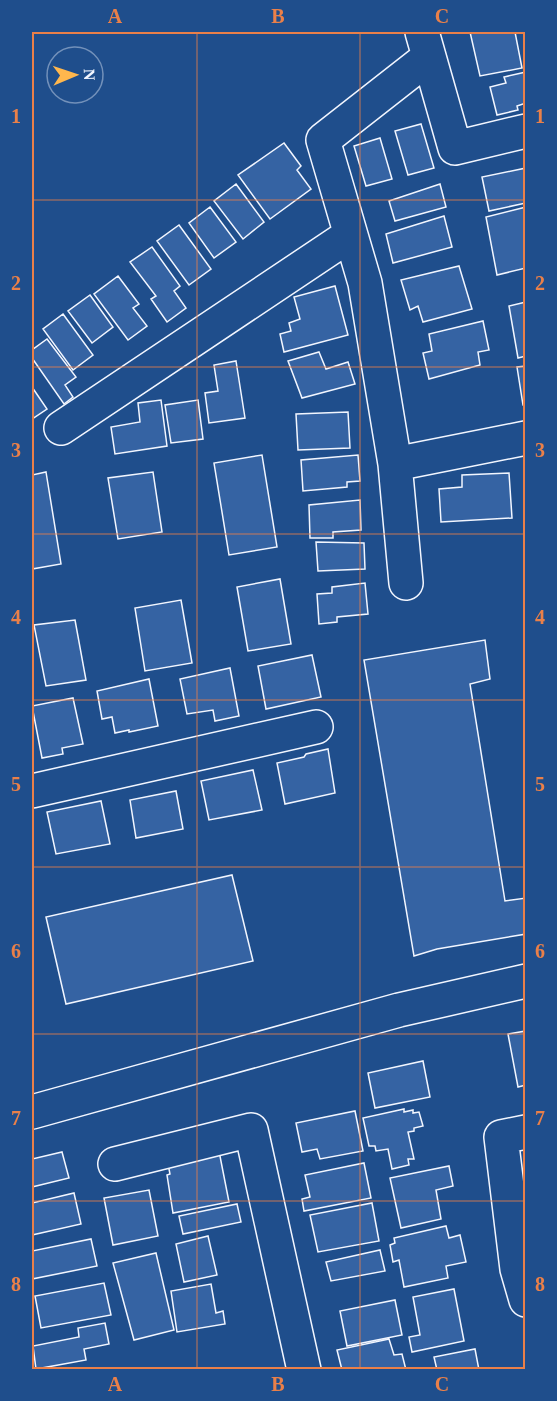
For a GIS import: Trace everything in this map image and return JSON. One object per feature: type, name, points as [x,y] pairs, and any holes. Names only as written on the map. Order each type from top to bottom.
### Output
[{"type":"street","points":[[406,583],[395,464],[365,283],[323,140],[426,44],[455,148],[525,131]]},
{"type":"street","points":[[62,428],[350,234]]},
{"type":"street","points":[[395,464],[525,438]]},
{"type":"street","points":[[32,791],[316,727]]},
{"type":"street","points":[[32,1112],[399,1010],[525,981]]},
{"type":"street","points":[[115,1164],[251,1130],[304,1370]]},
{"type":"street","points":[[525,1132],[501,1137],[518,1269],[525,1300]]},
{"type":"building","points":[[470,32],[515,32],[522,68],[480,76]]},
{"type":"building","points":[[526,72],[526,103],[517,106],[518,110],[497,115],[490,87],[506,83],[504,77]]},
{"type":"building","points":[[421,124],[434,168],[408,175],[395,131]]},
{"type":"building","points":[[380,138],[392,179],[366,186],[354,146]]},
{"type":"building","points":[[284,143],[301,166],[297,170],[311,189],[270,219],[238,175]]},
{"type":"building","points":[[526,168],[526,203],[489,211],[482,177]]},
{"type":"building","points":[[236,184],[264,222],[243,239],[214,201]]},
{"type":"building","points":[[440,184],[446,207],[395,221],[389,201]]},
{"type":"building","points":[[210,207],[236,242],[214,258],[189,223]]},
{"type":"building","points":[[526,207],[526,268],[497,275],[486,217]]},
{"type":"building","points":[[444,216],[452,247],[393,263],[386,234]]},
{"type":"building","points":[[179,225],[211,269],[189,285],[157,241]]},
{"type":"building","points":[[152,247],[180,286],[174,291],[186,308],[167,322],[151,299],[156,296],[130,262]]},
{"type":"building","points":[[459,266],[472,309],[423,322],[418,306],[410,310],[401,280]]},
{"type":"building","points":[[118,276],[139,304],[133,308],[147,326],[128,340],[94,294]]},
{"type":"building","points":[[335,286],[348,335],[284,352],[280,334],[291,331],[289,323],[300,319],[294,297]]},
{"type":"building","points":[[90,295],[113,327],[92,343],[68,311]]},
{"type":"building","points":[[526,302],[526,356],[518,358],[509,306]]},
{"type":"building","points":[[63,314],[93,355],[73,370],[43,329]]},
{"type":"building","points":[[483,321],[489,350],[478,352],[480,365],[429,379],[423,353],[432,351],[429,334]]},
{"type":"building","points":[[47,339],[76,377],[65,385],[73,397],[64,404],[32,358],[32,350]]},
{"type":"building","points":[[319,352],[326,369],[348,362],[355,384],[302,398],[288,361]]},
{"type":"building","points":[[236,361],[245,418],[209,423],[205,393],[218,391],[214,365]]},
{"type":"building","points":[[526,366],[526,405],[523,405],[517,367]]},
{"type":"building","points":[[32,387],[47,409],[32,419]]},
{"type":"building","points":[[161,400],[167,446],[115,454],[111,427],[140,422],[138,403]]},
{"type":"building","points":[[198,400],[203,439],[171,443],[165,405]]},
{"type":"building","points":[[348,412],[350,448],[298,450],[296,414]]},
{"type":"building","points":[[262,455],[277,547],[229,555],[214,463]]},
{"type":"building","points":[[358,455],[360,481],[347,482],[347,487],[303,491],[301,460]]},
{"type":"building","points":[[46,472],[61,564],[32,569],[32,475]]},
{"type":"building","points":[[153,472],[162,532],[118,539],[108,478]]},
{"type":"building","points":[[509,473],[512,518],[441,522],[439,489],[462,487],[462,475]]},
{"type":"building","points":[[360,500],[361,530],[333,532],[333,538],[310,538],[309,505]]},
{"type":"building","points":[[316,542],[364,543],[365,569],[318,571]]},
{"type":"building","points":[[280,579],[291,644],[248,651],[237,587]]},
{"type":"building","points":[[365,583],[368,614],[337,617],[337,622],[319,624],[317,594],[332,593],[332,587]]},
{"type":"building","points":[[181,600],[192,663],[145,671],[135,608]]},
{"type":"building","points":[[75,620],[86,680],[46,686],[34,625]]},
{"type":"building","points":[[485,640],[490,679],[470,684],[505,901],[526,898],[526,934],[437,949],[414,956],[364,660]]},
{"type":"building","points":[[312,655],[321,697],[266,709],[258,666]]},
{"type":"building","points":[[230,668],[239,716],[215,721],[213,710],[187,714],[180,679]]},
{"type":"building","points":[[149,679],[158,726],[115,733],[112,717],[102,719],[97,691]]},
{"type":"building","points":[[73,698],[83,744],[62,748],[63,754],[42,758],[32,706]]},
{"type":"building","points":[[328,749],[335,793],[285,804],[277,763]]},
{"type":"building","points":[[253,770],[262,810],[209,820],[201,781]]},
{"type":"building","points":[[176,791],[183,829],[136,838],[130,800]]},
{"type":"building","points":[[101,801],[110,844],[56,854],[47,812]]},
{"type":"building","points":[[232,875],[253,961],[66,1004],[46,917]]},
{"type":"building","points":[[526,1031],[526,1085],[518,1087],[508,1034]]},
{"type":"building","points":[[423,1061],[430,1097],[375,1108],[368,1073]]},
{"type":"building","points":[[404,1109],[404,1112],[413,1110],[413,1113],[419,1112],[423,1126],[408,1132],[414,1159],[408,1159],[409,1165],[392,1169],[388,1149],[376,1151],[375,1146],[369,1146],[363,1118]]},
{"type":"building","points":[[355,1111],[363,1151],[320,1159],[317,1149],[302,1152],[296,1123]]},
{"type":"building","points":[[218,1146],[229,1202],[173,1213],[167,1159]]},
{"type":"building","points":[[62,1152],[69,1178],[32,1187],[32,1159]]},
{"type":"building","points":[[364,1163],[371,1198],[304,1211],[302,1199],[310,1197],[305,1175]]},
{"type":"building","points":[[449,1166],[453,1186],[436,1190],[441,1219],[401,1228],[390,1178]]},
{"type":"building","points":[[149,1190],[158,1236],[113,1245],[104,1198]]},
{"type":"building","points":[[74,1193],[81,1224],[32,1235],[32,1203]]},
{"type":"building","points":[[372,1203],[379,1241],[318,1252],[310,1215]]},
{"type":"building","points":[[237,1204],[241,1222],[183,1234],[179,1216]]},
{"type":"building","points":[[446,1226],[449,1238],[460,1235],[466,1262],[446,1266],[448,1278],[404,1287],[399,1260],[393,1262],[390,1245],[395,1243],[394,1238]]},
{"type":"building","points":[[208,1236],[217,1275],[184,1282],[176,1244]]},
{"type":"building","points":[[91,1239],[97,1266],[32,1279],[32,1251]]},
{"type":"building","points":[[380,1250],[385,1271],[331,1281],[326,1262]]},
{"type":"building","points":[[156,1253],[174,1330],[134,1340],[113,1263]]},
{"type":"building","points":[[104,1283],[111,1315],[41,1328],[35,1296]]},
{"type":"building","points":[[211,1284],[216,1313],[223,1311],[225,1324],[177,1332],[171,1291]]},
{"type":"building","points":[[454,1289],[464,1341],[412,1352],[409,1337],[420,1335],[413,1297]]},
{"type":"building","points":[[395,1300],[402,1335],[347,1346],[340,1311]]},
{"type":"building","points":[[105,1323],[109,1344],[84,1349],[86,1360],[36,1369],[33,1346],[79,1337],[78,1328]]},
{"type":"building","points":[[389,1339],[394,1355],[402,1354],[406,1370],[342,1370],[337,1350]]},
{"type":"building","points":[[475,1349],[479,1370],[437,1370],[434,1357]]}]
